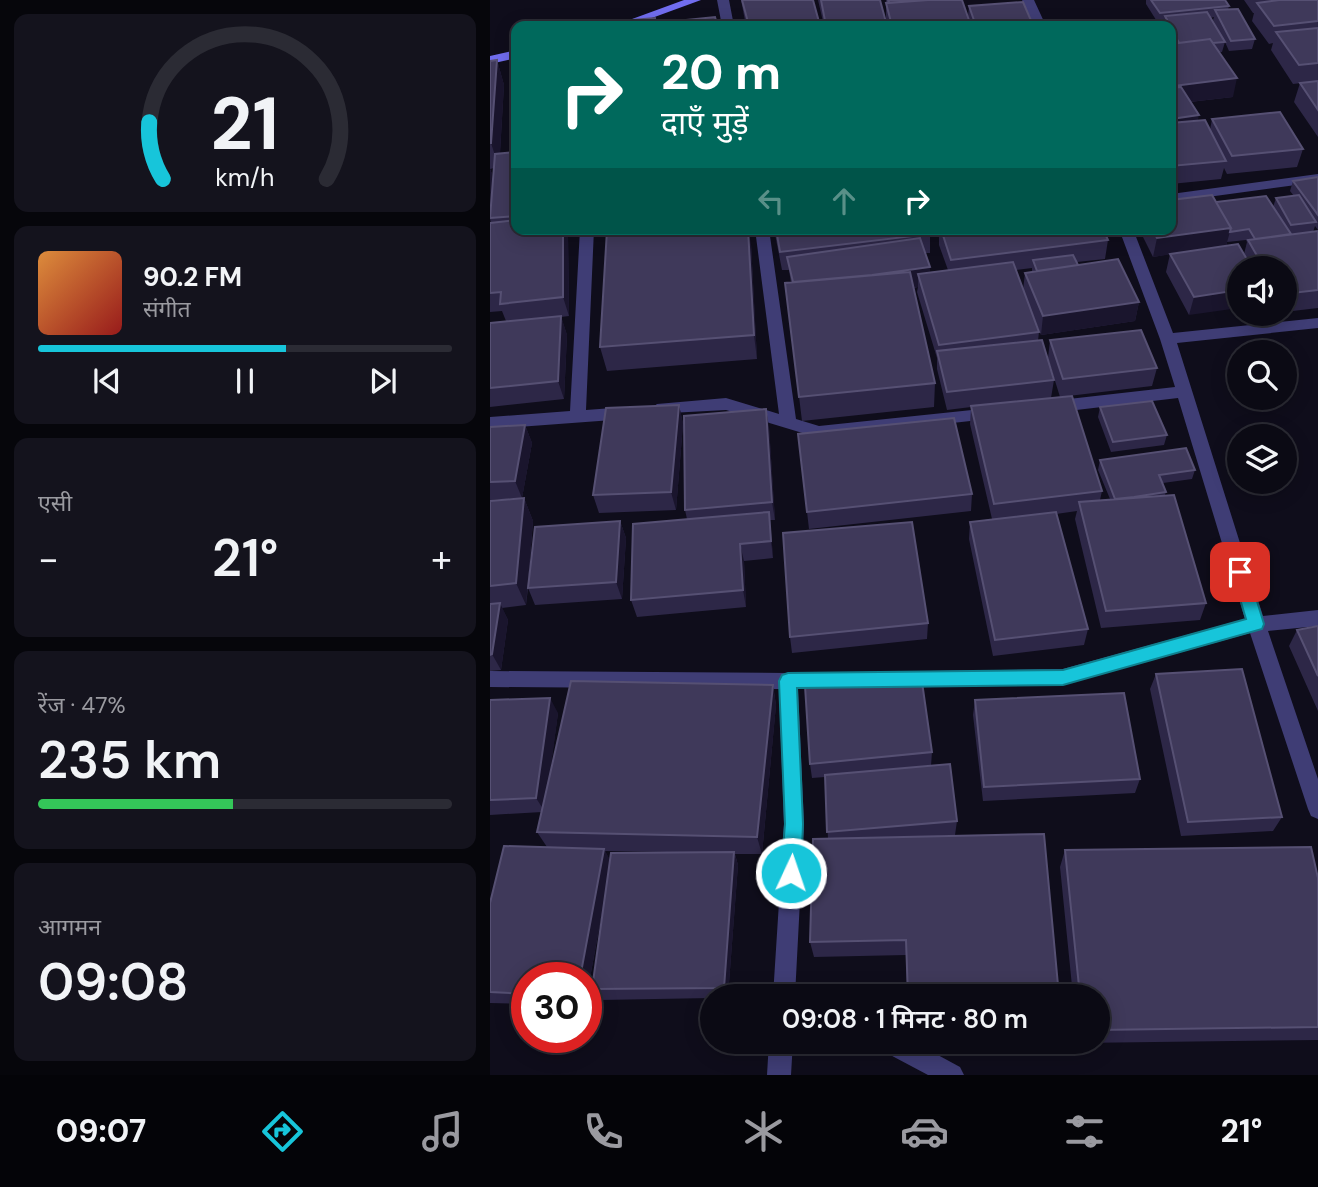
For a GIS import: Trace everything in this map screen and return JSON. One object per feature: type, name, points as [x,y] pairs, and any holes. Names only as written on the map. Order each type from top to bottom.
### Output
[{"type":"street","points":[[633,21],[694,0]]},
{"type":"street","points":[[723,0],[727,21]]},
{"type":"street","points":[[1028,0],[1038,21]]},
{"type":"street","points":[[490,60],[511,55]]},
{"type":"street","points":[[1176,197],[1318,178]]},
{"type":"street","points":[[578,417],[587,235]]},
{"type":"street","points":[[763,235],[788,423]]},
{"type":"street","points":[[1128,235],[1168,339],[1256,624],[1318,808]]},
{"type":"street","points":[[1168,339],[1318,323]]},
{"type":"street","points":[[1034,409],[1183,392]]},
{"type":"street","points":[[490,423],[726,404],[819,432],[1006,412]]},
{"type":"street","points":[[490,679],[788,681],[1063,677],[1256,624],[1318,618]]},
{"type":"street","points":[[785,984],[794,824],[788,681]]},
{"type":"street","points":[[779,1075],[780,1054]]},
{"type":"street","points":[[912,1054],[952,1075]]},
{"type":"building","points":[[742,0],[813,0],[819,21],[748,21]]},
{"type":"building","points":[[821,0],[880,0],[886,21],[825,21]]},
{"type":"building","points":[[888,0],[928,0],[889,3]]},
{"type":"building","points":[[962,0],[969,21],[891,21],[886,3]]},
{"type":"building","points":[[1151,0],[1225,0],[1229,6],[1160,13]]},
{"type":"building","points":[[1318,0],[1318,21],[1274,26],[1257,3]]},
{"type":"building","points":[[1023,2],[1031,21],[974,21],[969,6]]},
{"type":"building","points":[[1238,9],[1255,39],[1231,41],[1215,10]]},
{"type":"building","points":[[1207,12],[1225,42],[1213,43],[1210,39],[1179,43],[1176,37],[1176,21],[1168,21],[1165,16]]},
{"type":"building","points":[[715,17],[716,21],[677,21]]},
{"type":"building","points":[[655,18],[655,21],[620,21]]},
{"type":"building","points":[[1318,28],[1318,63],[1299,65],[1276,32]]},
{"type":"building","points":[[1210,39],[1237,78],[1176,86],[1176,43]]},
{"type":"building","points":[[497,60],[491,143],[490,143],[490,61]]},
{"type":"building","points":[[1318,81],[1318,110],[1300,83]]},
{"type":"building","points":[[1181,87],[1199,115],[1176,118],[1176,88]]},
{"type":"building","points":[[1280,112],[1303,149],[1232,156],[1212,119]]},
{"type":"building","points":[[1205,120],[1226,161],[1176,166],[1176,123]]},
{"type":"building","points":[[511,152],[511,216],[490,218],[495,154]]},
{"type":"building","points":[[1318,177],[1318,215],[1293,181]]},
{"type":"building","points":[[1212,195],[1231,228],[1157,238],[1155,235],[1176,235],[1176,199]]},
{"type":"building","points":[[1299,195],[1316,222],[1291,225],[1276,198]]},
{"type":"building","points":[[1266,196],[1291,234],[1255,239],[1249,229],[1230,232],[1231,228],[1216,202]]},
{"type":"building","points":[[511,221],[511,235],[563,235],[563,297],[500,304],[501,292],[490,293],[490,223]]},
{"type":"building","points":[[1318,231],[1318,290],[1297,292],[1297,256],[1257,256],[1248,240]]},
{"type":"building","points":[[607,235],[748,235],[754,335],[600,347]]},
{"type":"building","points":[[777,235],[922,235],[780,252]]},
{"type":"building","points":[[943,235],[1106,235],[1108,240],[951,260]]},
{"type":"building","points":[[920,238],[930,267],[793,282],[787,257]]},
{"type":"building","points":[[1238,244],[1245,256],[1227,256],[1227,292],[1194,297],[1170,254]]},
{"type":"building","points":[[1073,255],[1078,265],[1037,271],[1033,260]]},
{"type":"building","points":[[1118,259],[1139,302],[1043,316],[1025,273]]},
{"type":"building","points":[[1013,262],[1039,332],[939,345],[918,274]]},
{"type":"building","points":[[910,272],[935,383],[799,397],[785,283]]},
{"type":"building","points":[[561,316],[558,381],[490,388],[490,323]]},
{"type":"building","points":[[1141,330],[1157,368],[1063,379],[1050,340]]},
{"type":"building","points":[[1042,340],[1054,380],[947,392],[937,351]]},
{"type":"building","points":[[1072,396],[1102,491],[994,504],[971,406]]},
{"type":"building","points":[[1152,401],[1167,435],[1113,442],[1100,407]]},
{"type":"building","points":[[679,405],[671,492],[593,495],[606,408]]},
{"type":"building","points":[[766,409],[772,502],[685,510],[684,416]]},
{"type":"building","points":[[954,418],[972,494],[807,512],[798,434]]},
{"type":"building","points":[[525,425],[515,481],[490,482],[490,427]]},
{"type":"building","points":[[1186,448],[1195,470],[1159,475],[1166,492],[1115,499],[1100,460]]},
{"type":"building","points":[[1174,495],[1206,603],[1106,611],[1079,502]]},
{"type":"building","points":[[524,498],[516,583],[490,586],[490,501]]},
{"type":"building","points":[[769,512],[771,541],[740,544],[743,590],[631,600],[633,524]]},
{"type":"building","points":[[1056,512],[1088,629],[995,640],[970,522]]},
{"type":"building","points":[[620,521],[616,582],[528,588],[535,527]]},
{"type":"building","points":[[912,522],[928,623],[790,637],[783,533]]},
{"type":"building","points":[[500,603],[492,654],[490,655],[490,604]]},
{"type":"building","points":[[1318,626],[1318,676],[1297,630]]},
{"type":"building","points":[[1242,669],[1282,817],[1188,822],[1156,674]]},
{"type":"building","points":[[921,675],[932,752],[810,764],[805,686]]},
{"type":"building","points":[[571,681],[773,685],[757,837],[537,832]]},
{"type":"building","points":[[1124,693],[1140,779],[984,787],[975,700]]},
{"type":"building","points":[[550,698],[536,798],[490,800],[490,700]]},
{"type":"building","points":[[950,764],[957,821],[827,832],[825,775]]},
{"type":"building","points":[[1044,834],[1058,984],[908,984],[906,940],[810,942],[813,839]]},
{"type":"building","points":[[504,846],[604,849],[583,962],[511,962],[511,993],[490,992],[490,903]]},
{"type":"building","points":[[1311,847],[1318,878],[1318,1027],[1110,1030],[1110,984],[1079,984],[1065,850]]},
{"type":"building","points":[[734,852],[724,984],[700,984],[700,988],[602,989],[602,962],[596,962],[611,853]]},
{"type":"route","points":[[791,873],[794,824],[788,681],[1063,677],[1256,624],[1240,572]]}]
